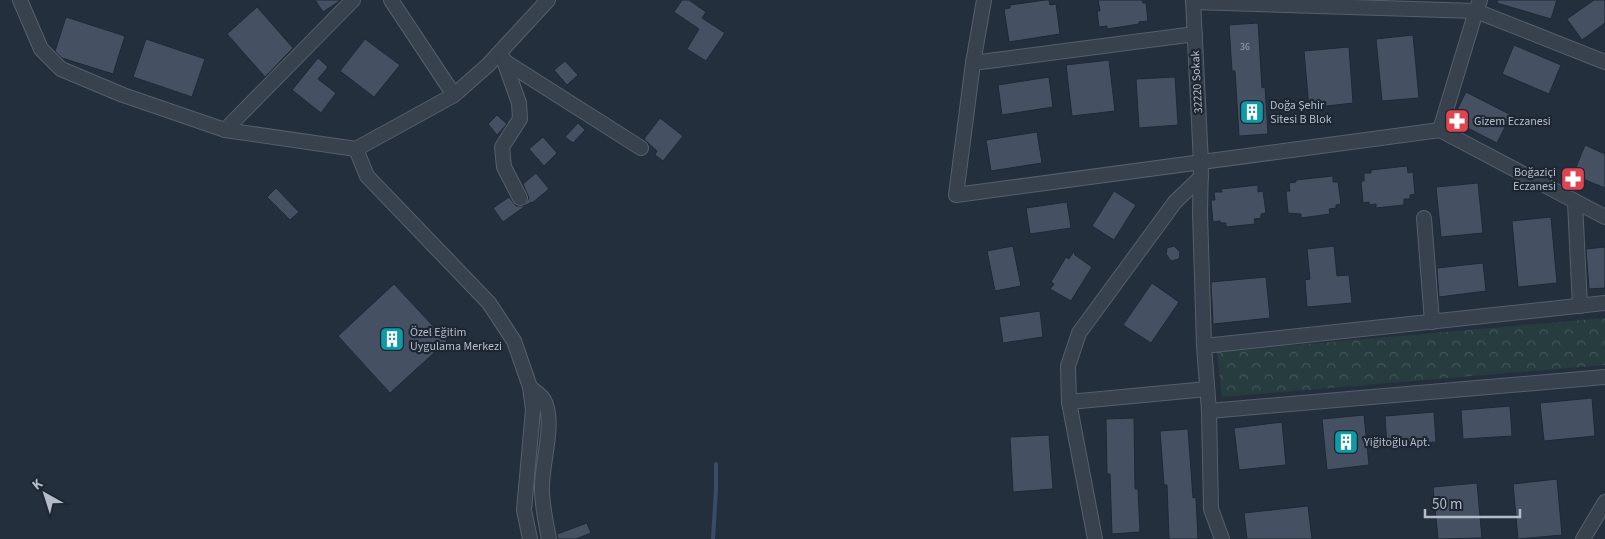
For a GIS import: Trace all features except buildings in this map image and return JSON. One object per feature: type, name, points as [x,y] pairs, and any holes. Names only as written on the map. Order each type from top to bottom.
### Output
[{"type":"street","points":[[20,0],[41,49],[61,69],[179,116],[225,130],[356,149],[454,95],[503,56],[548,0]]},
{"type":"street","points":[[225,130],[353,0]]},
{"type":"street","points":[[391,0],[454,95]]},
{"type":"street","points":[[984,0],[973,63],[956,195],[1201,170],[1440,130],[1605,217]]},
{"type":"street","points":[[1193,1],[1478,5],[1605,62]]},
{"type":"street","name":"32220 Sokak","points":[[1193,1],[1201,170],[1200,220],[1204,346],[1209,411],[1211,509],[1222,539]]},
{"type":"street","points":[[1440,130],[1478,5]]},
{"type":"street","points":[[973,63],[1195,34]]},
{"type":"street","points":[[503,56],[641,148]]},
{"type":"street","points":[[503,56],[519,103],[520,118],[502,147],[504,167],[520,198]]},
{"type":"street","points":[[356,149],[367,176],[489,303],[514,341],[530,387],[533,410],[524,510],[530,539]]},
{"type":"street","points":[[1096,539],[1069,402],[1068,366],[1079,333],[1175,202],[1201,170]]},
{"type":"street","points":[[1575,202],[1580,306]]},
{"type":"street","points":[[1424,218],[1432,322]]},
{"type":"street","points":[[1204,346],[1605,303]]},
{"type":"street","points":[[1209,411],[1605,377]]},
{"type":"street","points":[[530,387],[543,398],[547,408],[548,423],[541,487],[543,509],[550,539]]},
{"type":"street","points":[[1069,402],[1207,389]]},
{"type":"street","points":[[1583,539],[1605,502]]},
{"type":"green space","points":[[1605,318],[1605,365],[1222,397],[1217,352]]},
{"type":"waterway","points":[[713,539],[716,464]]},
{"type":"place","name":"Doğa Şehir Sitesi B Blok","points":[[1252,112]]},
{"type":"place","name":"Gizem Eczanesi","points":[[1457,121]]},
{"type":"place","name":"Boğaziçi Eczanesi","points":[[1573,179]]},
{"type":"place","name":"Özel Eğitim Uygulama Merkezi","points":[[392,339]]},
{"type":"place","name":"Yiğitoğlu Apt.","points":[[1346,442]]}]
